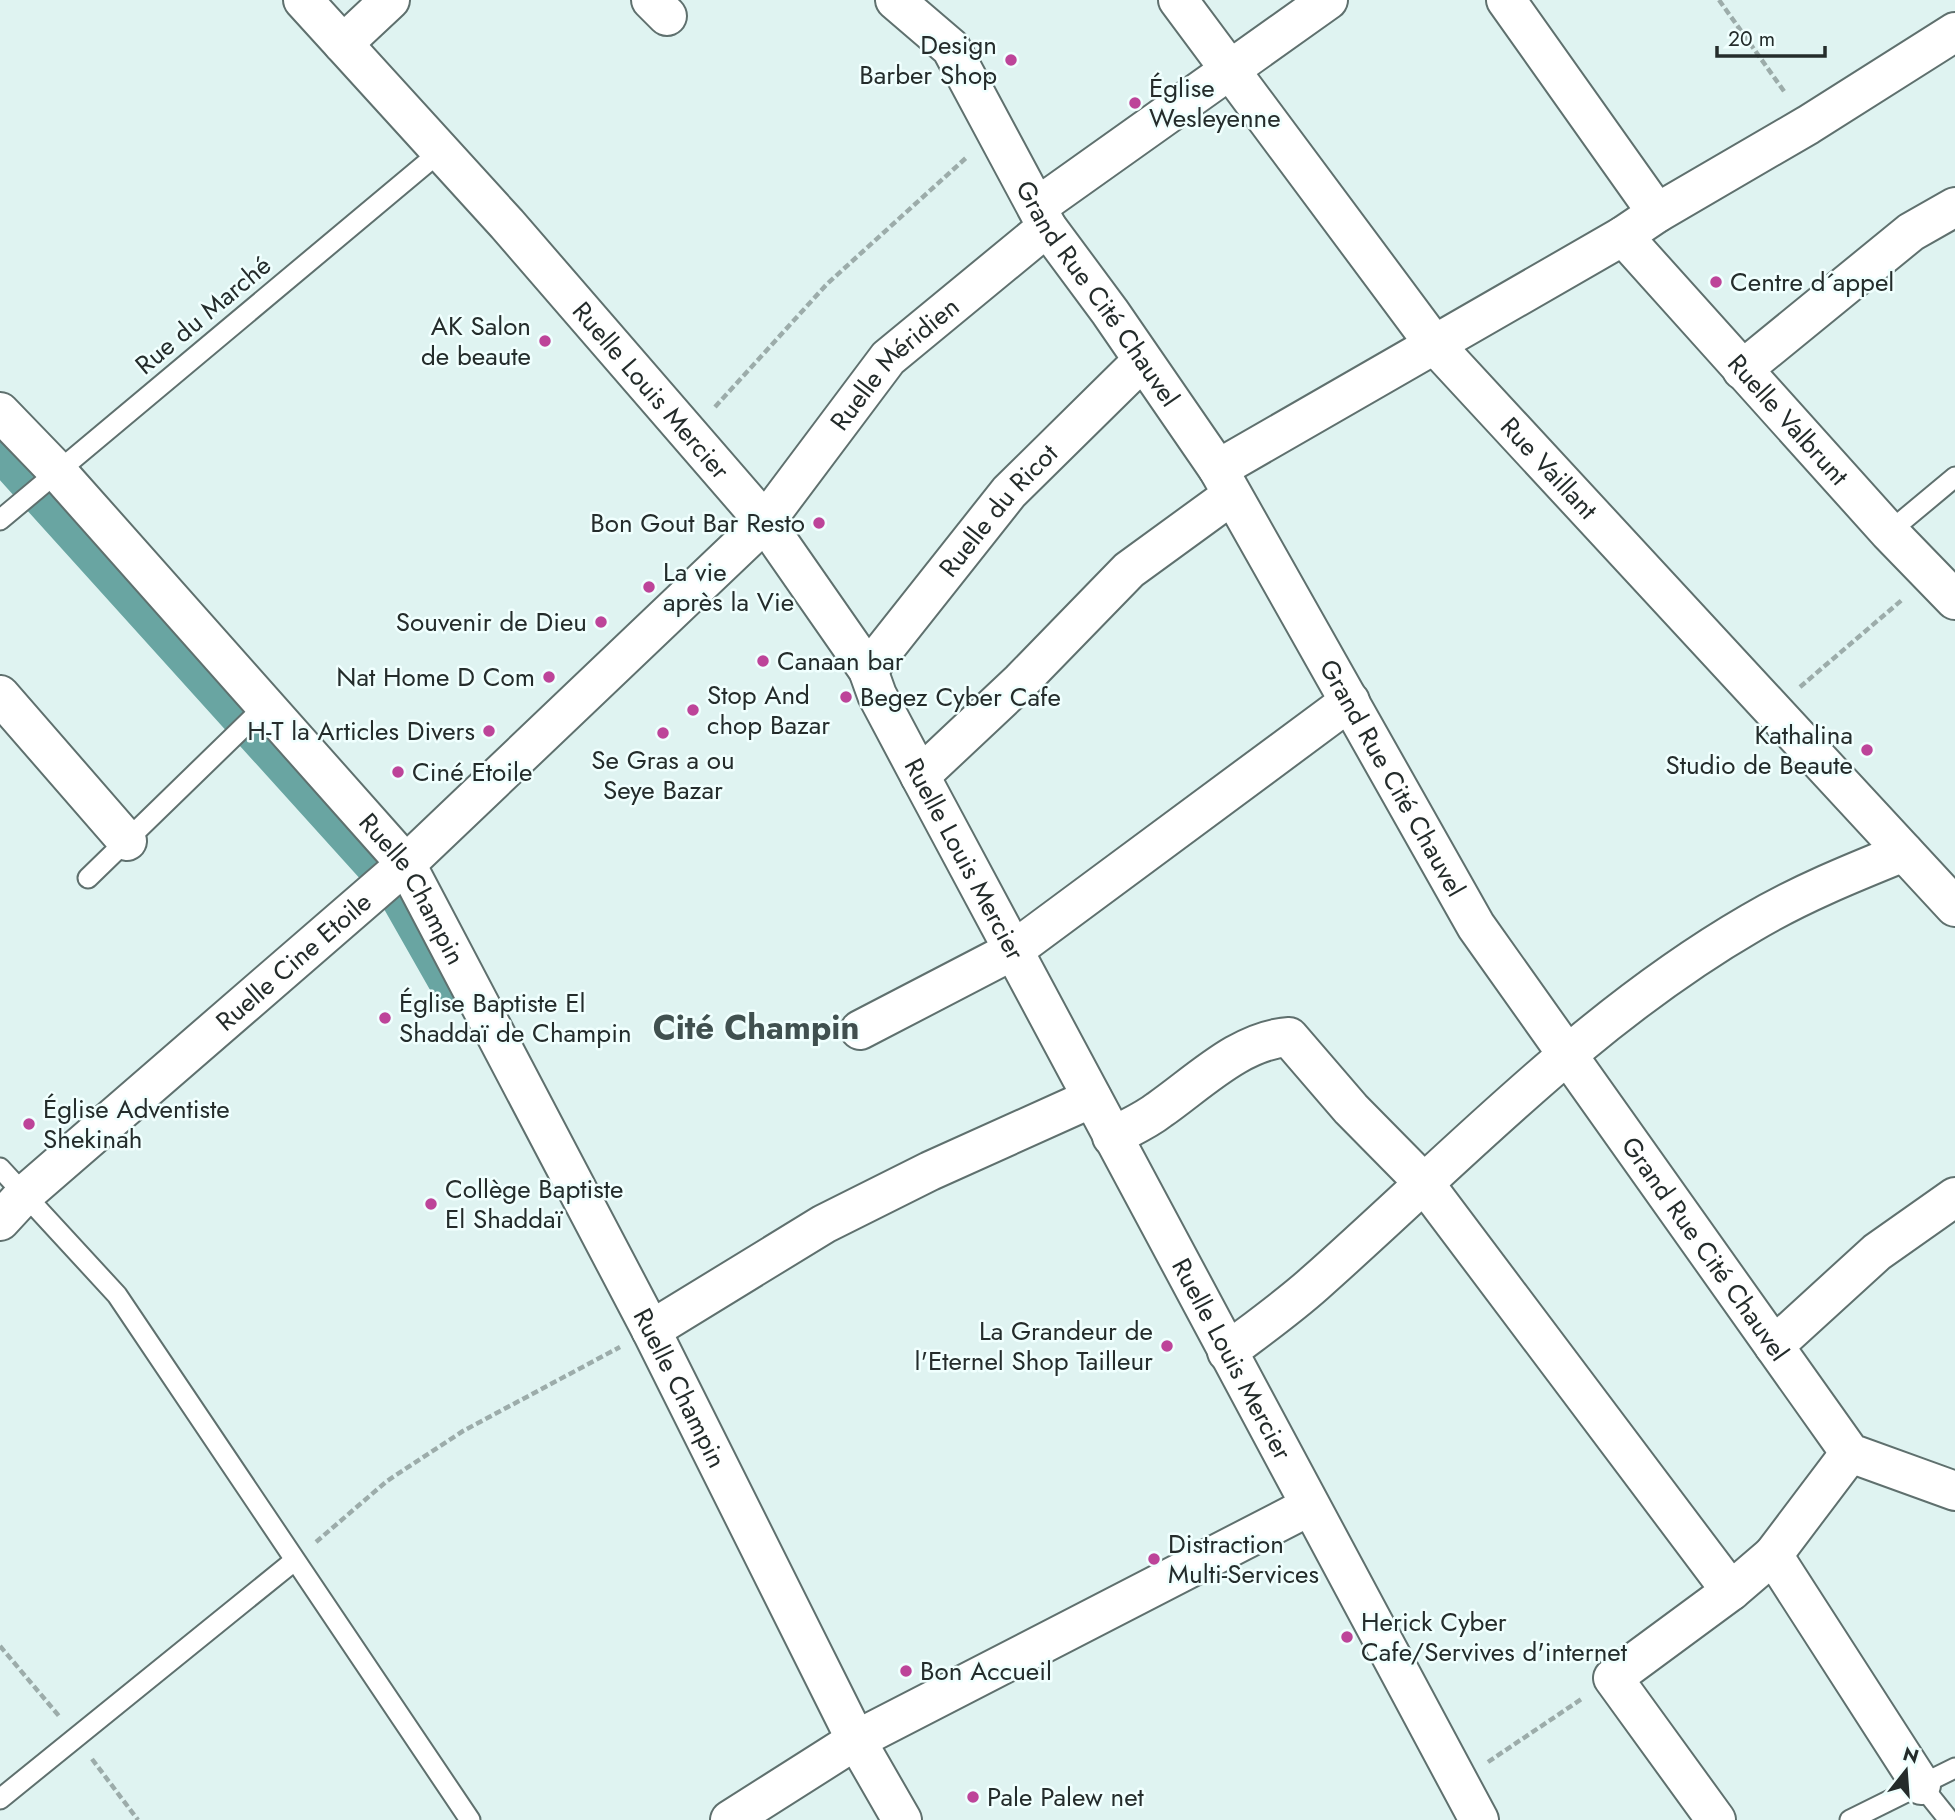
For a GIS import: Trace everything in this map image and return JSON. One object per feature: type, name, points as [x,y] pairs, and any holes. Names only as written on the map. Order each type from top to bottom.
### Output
[{"type":"street","name":"Ruelle Louis Mercier","points":[[303,0],[440,151],[765,522],[869,670],[877,695],[919,776],[1479,1820]]},
{"type":"street","points":[[343,44],[390,0]]},
{"type":"street","name":"Grand Rue Cité Chauvel","points":[[895,0],[951,48],[1042,217],[1225,482],[1476,926],[1850,1453]]},
{"type":"street","name":"Rue Vaillant","points":[[1178,0],[1434,344],[1955,906]]},
{"type":"street","name":"Ruelle Méridien","points":[[765,522],[888,358],[1042,217],[1328,0]]},
{"type":"street","points":[[1506,0],[1657,212]]},
{"type":"street","points":[[919,776],[1021,681],[1129,570],[1225,482],[1434,344],[1623,236],[1657,212],[1808,125],[1955,32]]},
{"type":"street","points":[[1742,370],[1912,232],[1955,207]]},
{"type":"street","name":"Ruelle Valbrunt","points":[[1623,236],[1943,588]]},
{"type":"street","name":"Ruelle du Ricot","points":[[869,670],[1009,492],[1142,361]]},
{"type":"street","name":"Ruelle Champin","points":[[0,412],[57,471],[406,863],[651,1330],[856,1740],[902,1820]]},
{"type":"street","name":"Ruelle Cine Etoile","points":[[8,1195],[406,863],[765,522]]},
{"type":"street","points":[[0,695],[127,841]]},
{"type":"street","points":[[860,1030],[1014,950],[1350,701]]},
{"type":"street","points":[[1227,1352],[1313,1284],[1567,1053],[1695,958],[1751,923],[1826,883],[1905,852]]},
{"type":"street","points":[[1112,1137],[1156,1112],[1224,1062],[1274,1038],[1289,1037],[1351,1109],[1424,1183],[1731,1591]]},
{"type":"street","points":[[651,1330],[824,1224],[930,1171],[1092,1098]]},
{"type":"street","points":[[1774,1346],[1878,1252],[1955,1197]]},
{"type":"street","points":[[1716,1820],[1613,1678],[1731,1591],[1773,1555],[1850,1453],[1955,1491]]},
{"type":"street","points":[[730,1820],[856,1740],[1310,1506]]},
{"type":"street","points":[[1773,1555],[1921,1785]]},
{"type":"lane","name":"Rue du Marché","points":[[0,520],[440,151]]},
{"type":"lane","points":[[1889,531],[1955,477]]},
{"type":"lane","points":[[88,878],[265,706]]},
{"type":"lane","points":[[8,1195],[117,1294],[294,1561],[471,1820]]},
{"type":"lane","points":[[0,1799],[294,1561]]},
{"type":"lane","points":[[1850,1820],[1955,1768]]},
{"type":"lane","points":[[1921,1785],[1949,1820]]},
{"type":"path","points":[[1719,0],[1808,125]]},
{"type":"path","points":[[690,434],[827,284],[997,131]]},
{"type":"path","points":[[1772,710],[1943,588]]},
{"type":"path","points":[[294,1561],[387,1481],[452,1438],[651,1330]]},
{"type":"path","points":[[1458,1782],[1613,1678]]},
{"type":"waterway","points":[[0,452],[394,888],[452,990]]},
{"type":"place","name":"Design Barber Shop","points":[[1011,60]]},
{"type":"place","name":"Église Wesleyenne","points":[[1135,103]]},
{"type":"place","name":"Centre d´appel","points":[[1716,282]]},
{"type":"place","name":"AK Salon de beaute","points":[[545,341]]},
{"type":"place","name":"Bon Gout Bar Resto","points":[[819,523]]},
{"type":"place","name":"La vie après la Vie","points":[[649,587]]},
{"type":"place","name":"Souvenir de Dieu","points":[[601,622]]},
{"type":"place","name":"Canaan bar","points":[[763,661]]},
{"type":"place","name":"Nat Home D Com","points":[[549,677]]},
{"type":"place","name":"Begez Cyber Cafe","points":[[846,697]]},
{"type":"place","name":"Stop And chop Bazar","points":[[693,710]]},
{"type":"place","name":"H-T la Articles Divers","points":[[489,731]]},
{"type":"place","name":"Se Gras a ou Seye Bazar","points":[[663,733]]},
{"type":"place","name":"Kathalina Studio de Beaute","points":[[1867,750]]},
{"type":"place","name":"Ciné Etoile","points":[[398,772]]},
{"type":"place","name":"Église Baptiste El Shaddaï de Champin","points":[[385,1018]]},
{"type":"place","name":"Église Adventiste Shekinah","points":[[29,1124]]},
{"type":"place","name":"Collège Baptiste El Shaddaï","points":[[431,1204]]},
{"type":"place","name":"La Grandeur de l'Eternel Shop Tailleur","points":[[1167,1346]]},
{"type":"place","name":"Distraction Multi-Services","points":[[1154,1559]]},
{"type":"place","name":"Herick Cyber Cafe/Servives d'internet","points":[[1347,1637]]},
{"type":"place","name":"Bon Accueil","points":[[906,1671]]},
{"type":"place","name":"Pale Palew net","points":[[973,1797]]},
{"type":"district","name":"Cité Champin","points":[[756,1027]]}]
